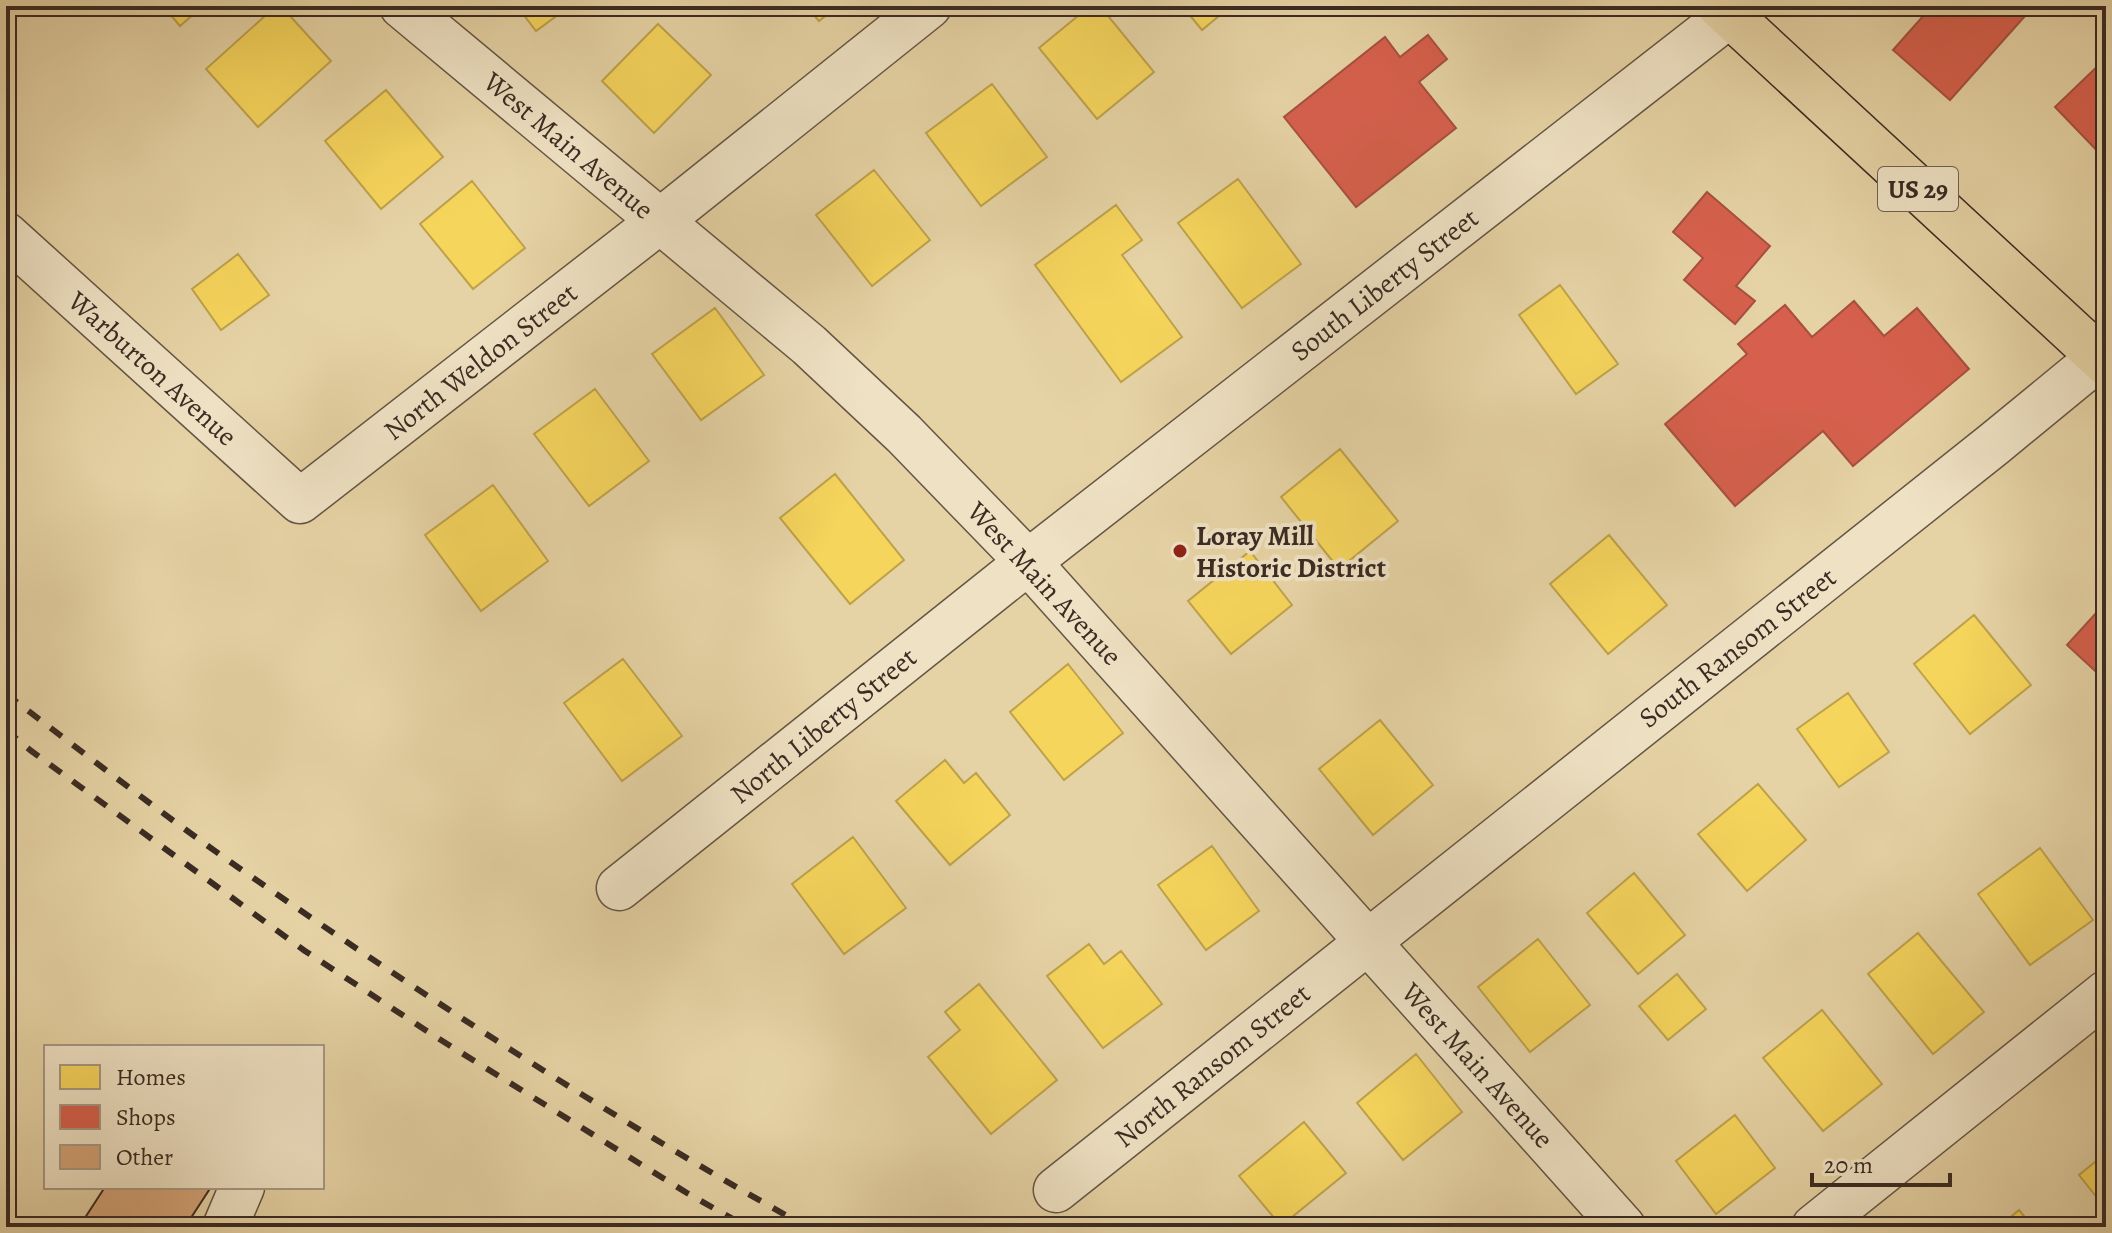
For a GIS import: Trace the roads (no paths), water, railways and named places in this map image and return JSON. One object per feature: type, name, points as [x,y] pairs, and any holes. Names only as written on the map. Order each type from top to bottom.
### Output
[{"type":"main road","name":"US 29","points":[[1730,9],[2104,357]]},
{"type":"street","name":"West Main Avenue","points":[[402,6],[820,355],[904,434],[1028,562],[1623,1227]]},
{"type":"street","name":"North Weldon Street","points":[[300,501],[660,221],[929,6]]},
{"type":"street","name":"South Liberty Street","points":[[1028,562],[1730,9]]},
{"type":"street","name":"Warburton Avenue","points":[[6,235],[300,501]]},
{"type":"street","name":"South Ransom Street","points":[[1367,941],[2104,357]]},
{"type":"street","name":"North Liberty Street","points":[[619,888],[1028,562]]},
{"type":"street","name":"North Ransom Street","points":[[1056,1190],[1367,941]]},
{"type":"street","points":[[1814,1227],[2106,993]]},
{"type":"street","points":[[225,1227],[241,1189]]},
{"type":"railway","points":[[6,694],[209,847],[378,963],[518,1055],[661,1143],[807,1227]]},
{"type":"railway","points":[[6,730],[305,951],[436,1037],[747,1227]]},
{"type":"place","name":"Loray Mill Historic District","points":[[1180,551]]}]
